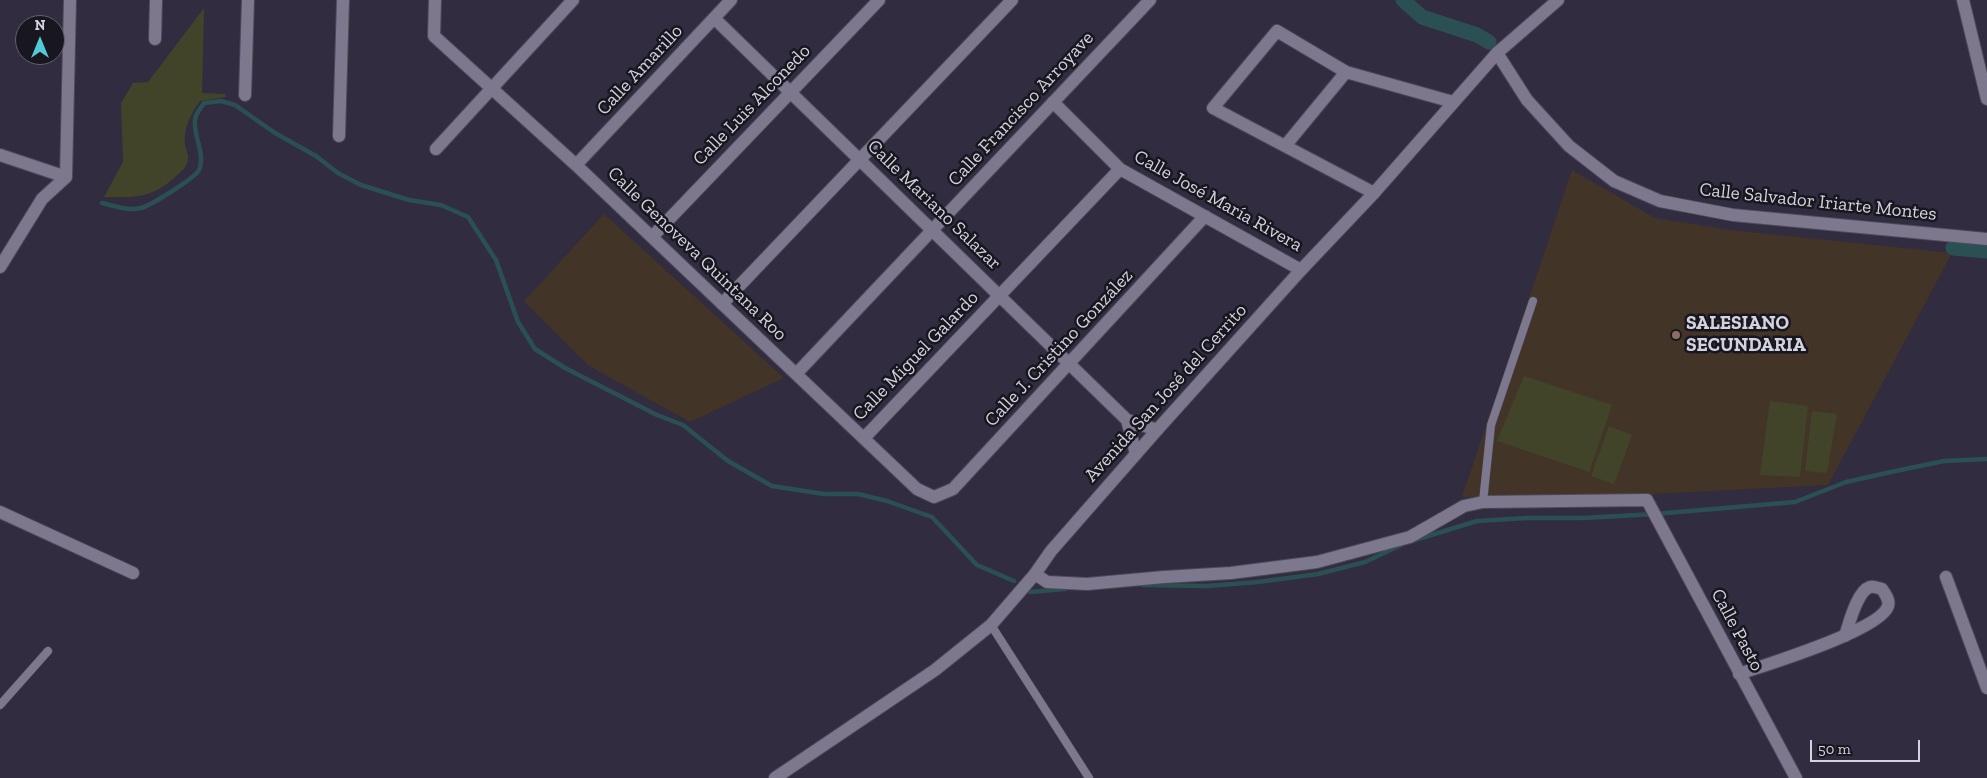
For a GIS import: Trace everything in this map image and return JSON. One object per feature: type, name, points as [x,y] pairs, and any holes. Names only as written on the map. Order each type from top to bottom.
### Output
[{"type":"street","points":[[0,267],[42,198],[66,177],[70,0]]},
{"type":"street","points":[[155,40],[156,0]]},
{"type":"street","points":[[246,95],[248,0]]},
{"type":"street","points":[[339,136],[343,0]]},
{"type":"street","name":"Calle Genoveva Quintana Roo","points":[[435,0],[434,36],[576,165],[917,489],[934,497]]},
{"type":"street","points":[[436,149],[490,87],[573,0]]},
{"type":"street","name":"Calle Amarillo","points":[[576,165],[731,0]]},
{"type":"street","name":"Calle Luis Alconedo","points":[[652,237],[879,0]]},
{"type":"street","points":[[722,304],[1012,0]]},
{"type":"street","name":"Calle Francisco Arroyave","points":[[796,374],[1150,0]]},
{"type":"street","name":"Avenida San José del Cerrito","points":[[775,778],[935,670],[991,625],[1035,574],[1051,550],[1156,430],[1374,193],[1497,53],[1558,0]]},
{"type":"street","points":[[1963,0],[1984,72],[1987,99]]},
{"type":"street","name":"Calle Mariano Salazar","points":[[714,18],[1127,420],[1156,430]]},
{"type":"street","points":[[1374,193],[1213,108],[1277,31],[1346,72],[1453,102]]},
{"type":"street","name":"Calle Salvador Iriarte Montes","points":[[1497,53],[1527,100],[1569,146],[1614,181],[1660,201],[1732,215],[1987,239]]},
{"type":"street","points":[[1285,146],[1346,72]]},
{"type":"street","name":"Calle José María Rivera","points":[[1053,102],[1120,169],[1302,270]]},
{"type":"street","points":[[0,155],[66,177]]},
{"type":"street","name":"Calle Miguel Galardo","points":[[864,438],[1120,169]]},
{"type":"street","name":"Calle J. Cristino González","points":[[934,497],[953,489],[1205,216]]},
{"type":"street","points":[[1127,420],[1136,454]]},
{"type":"street","points":[[1035,574],[1047,582],[1087,584],[1164,576],[1231,573],[1317,562],[1410,537],[1464,506],[1484,502]]},
{"type":"street","name":"Calle Pasto","points":[[1484,502],[1649,504],[1796,778]]},
{"type":"street","points":[[0,512],[133,573]]},
{"type":"street","points":[[1946,577],[1987,688]]},
{"type":"street","points":[[1739,674],[1845,636]]},
{"type":"lane","points":[[1484,502],[1491,425],[1533,301]]},
{"type":"lane","points":[[991,625],[1089,778]]},
{"type":"lane","points":[[0,705],[48,651]]},
{"type":"shaded area","points":[[1572,170],[1655,218],[1730,230],[1952,253],[1828,485],[1632,495],[1462,497]]},
{"type":"shaded area","points":[[604,214],[784,378],[690,422],[589,366],[524,301]]},
{"type":"green space","points":[[204,8],[202,93],[225,94],[226,97],[200,101],[188,121],[185,133],[187,162],[185,167],[167,184],[151,193],[133,197],[104,197],[123,162],[121,103],[133,83],[148,82]]},
{"type":"green space","points":[[1524,376],[1612,405],[1589,472],[1497,441]]},
{"type":"green space","points":[[1770,401],[1808,406],[1800,477],[1760,475]]},
{"type":"green space","points":[[1812,411],[1837,414],[1827,473],[1805,471]]},
{"type":"green space","points":[[1609,426],[1632,435],[1614,484],[1591,476]]},
{"type":"waterway","points":[[1403,0],[1422,17],[1477,35],[1489,42]]},
{"type":"waterway","points":[[102,203],[126,209],[141,208],[190,179],[199,170],[201,164],[195,126],[195,118],[198,111],[204,103],[221,101],[235,105],[275,133],[316,156],[338,173],[361,185],[409,200],[441,205],[468,217],[496,260],[518,322],[535,349],[565,368],[657,415],[683,425],[728,461],[772,486],[824,494],[858,494],[887,501],[932,517],[977,565],[1014,581]]},
{"type":"waterway","points":[[1953,248],[1987,251]]},
{"type":"waterway","points":[[1415,540],[1477,521],[1655,514],[1795,502],[1846,482],[1944,461],[1987,459]]},
{"type":"waterway","points":[[1142,585],[1207,586],[1258,582],[1318,574],[1365,562],[1403,544]]},
{"type":"waterway","points":[[1030,592],[1065,589]]},
{"type":"place","name":"SALESIANO SECUNDARIA","points":[[1676,335]]}]
